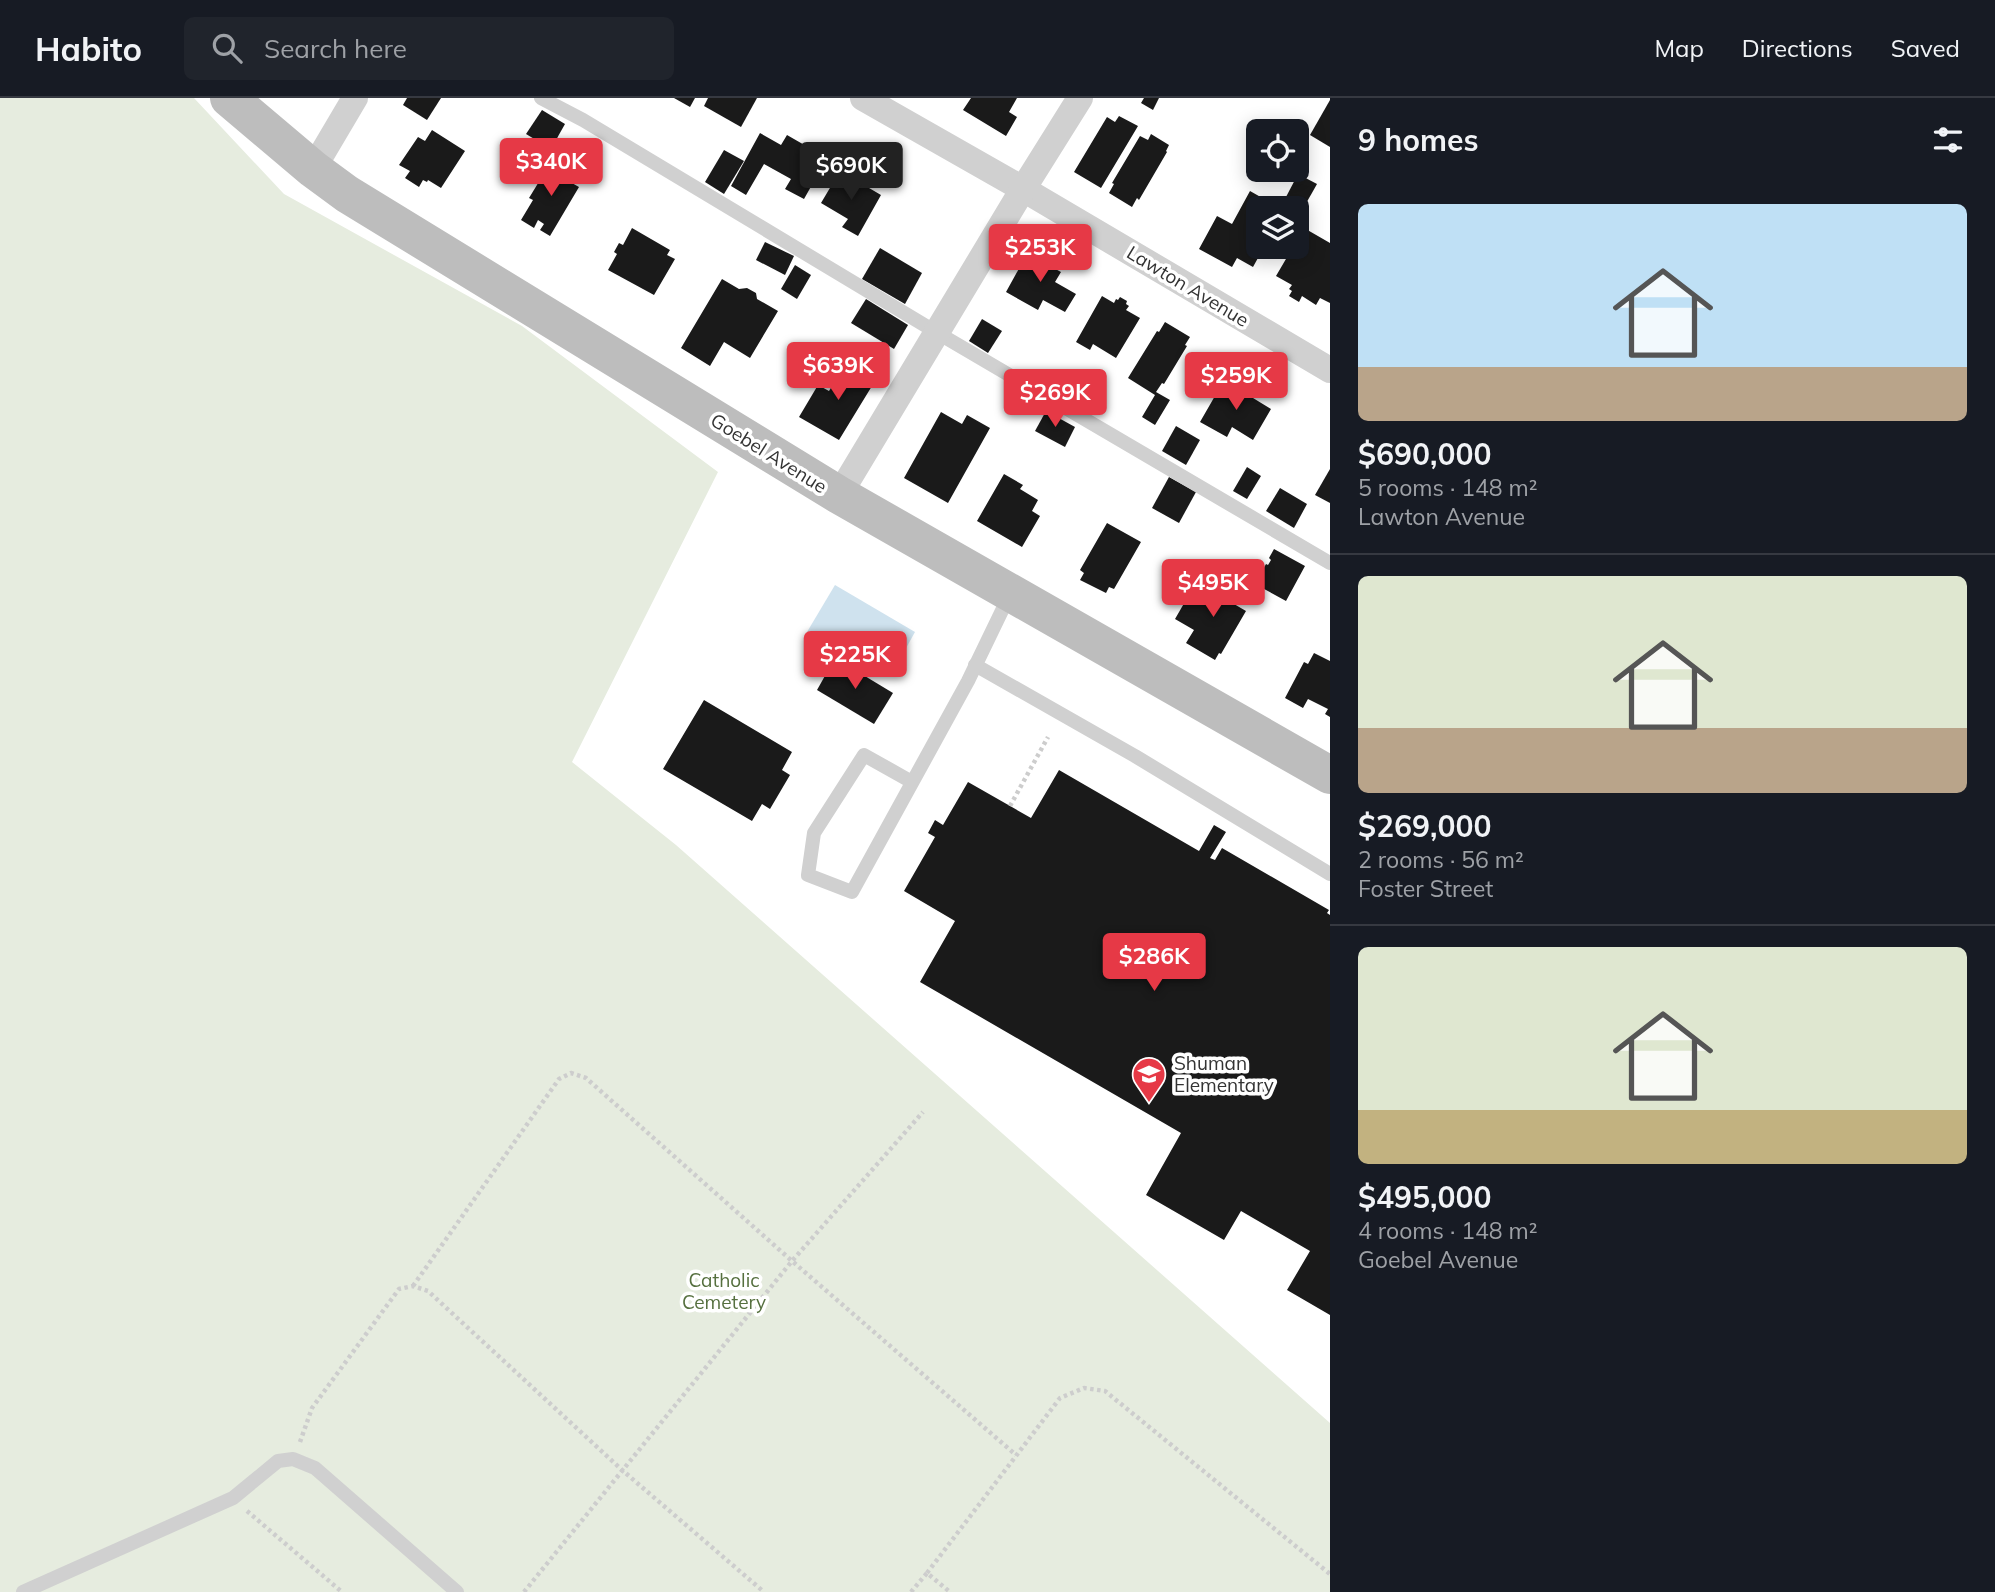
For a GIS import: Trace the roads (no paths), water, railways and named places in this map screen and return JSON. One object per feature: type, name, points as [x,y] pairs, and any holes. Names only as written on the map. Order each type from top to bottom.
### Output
[{"type":"street","name":"Goebel Avenue","points":[[229,98],[313,169],[359,201],[839,495],[1330,775]]},
{"type":"street","points":[[313,169],[355,98]]},
{"type":"street","name":"Lawton Avenue","points":[[863,98],[1330,370]]},
{"type":"street","points":[[839,495],[1080,98]]},
{"type":"lane","points":[[541,98],[583,120],[936,332],[1330,563]]},
{"type":"lane","points":[[912,782],[864,755],[814,833],[808,875],[852,892],[912,782],[975,665],[1010,593]]},
{"type":"lane","points":[[975,665],[1135,755],[1330,874]]},
{"type":"lane","points":[[23,1592],[233,1499],[278,1461],[293,1459],[315,1468],[457,1592]]},
{"type":"water","points":[[835,585],[915,632],[890,677],[807,632]]},
{"type":"place","name":"Shuman Elementary","points":[[1149,1104]]},
{"type":"park label","name":"Catholic Cemetery","points":[[724,1291]]}]
